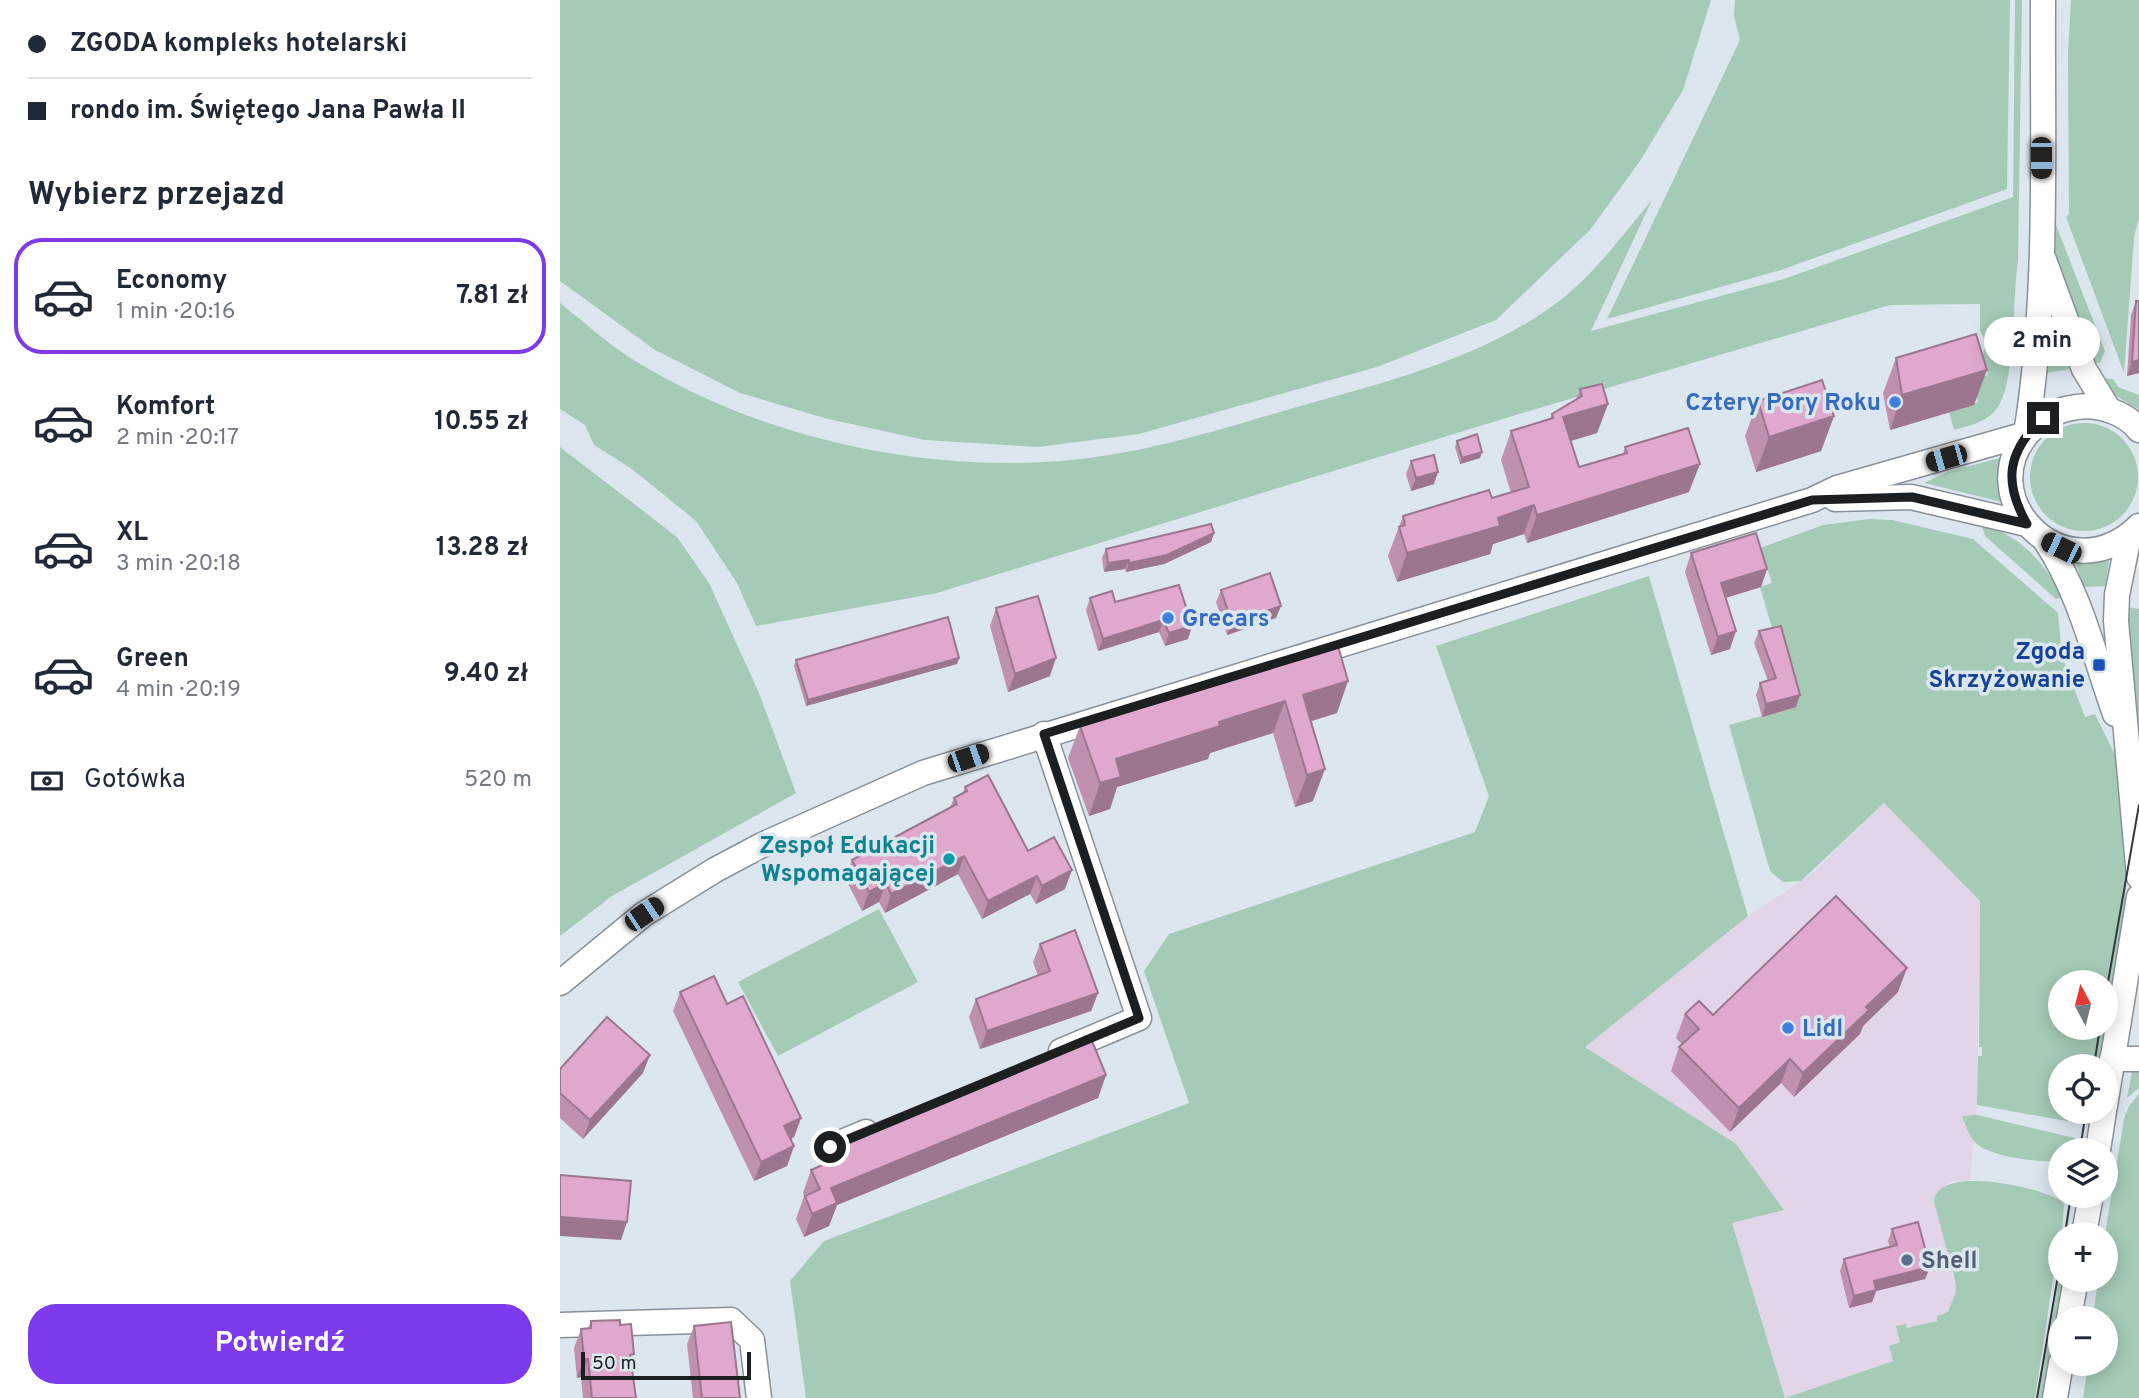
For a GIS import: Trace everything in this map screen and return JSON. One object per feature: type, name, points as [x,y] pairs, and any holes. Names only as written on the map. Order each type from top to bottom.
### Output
[{"type":"street","points":[[2026,434],[2034,375],[2040,250],[2043,0]]},
{"type":"street","points":[[2040,250],[2084,369],[2109,410]]},
{"type":"street","points":[[2127,751],[2063,567],[2015,503],[2011,480],[2014,455],[2026,434],[2043,418],[2063,408],[2086,405],[2109,410],[2138,427]]},
{"type":"street","points":[[560,983],[644,914],[762,845],[923,773],[1812,500],[1837,488],[2026,434]]},
{"type":"street","points":[[1812,500],[1912,497],[2036,532],[2078,552],[2113,546],[2134,531]]},
{"type":"street","points":[[2134,531],[2117,595],[2116,621],[2127,751],[2136,819],[2139,877]]},
{"type":"street","points":[[1043,1059],[1139,1018],[1044,734]]},
{"type":"street","points":[[2113,1054],[2138,905]]},
{"type":"street","points":[[2118,1059],[2139,1059]]},
{"type":"street","points":[[830,1147],[892,1121]]},
{"type":"street","points":[[560,1325],[731,1320],[752,1340],[759,1398]]},
{"type":"street","points":[[2055,1398],[2059,1376]]},
{"type":"shaded area","points":[[1884,803],[1980,902],[1977,1105],[1970,1180],[1950,1182],[1935,1195],[1956,1291],[1948,1312],[1938,1321],[1907,1328],[1893,1361],[1785,1398],[1732,1223],[1784,1210],[1585,1046],[1748,916],[1812,874]]},
{"type":"green space","points":[[560,0],[1711,0],[1683,90],[1640,161],[1590,230],[1496,320],[1377,367],[1139,434],[1038,447],[925,440],[828,419],[740,393],[655,350],[560,281]]},
{"type":"green space","points":[[1735,0],[2010,0],[2007,189],[1781,270],[1607,319],[1740,40],[1734,16]]},
{"type":"green space","points":[[2015,0],[2022,0],[2018,261],[2010,364],[2007,384],[1994,412],[1965,427],[1954,430],[1949,412],[1978,402],[1972,380],[1988,375],[1982,359],[1986,342],[1980,331],[1980,304],[1890,305],[1519,414],[937,593],[756,626],[737,583],[696,521],[632,469],[594,445],[585,425],[560,409],[560,303],[632,359],[680,386],[731,409],[838,443],[949,461],[1005,463],[1089,458],[1176,441],[1429,368],[1496,340],[1558,302],[1608,254],[1652,200],[1591,331],[1784,279],[2013,197]]},
{"type":"green space","points":[[2071,0],[2139,0],[2139,217],[2134,238],[2124,373],[2066,217],[2069,214],[2068,53]]},
{"type":"green space","points":[[2056,225],[2105,351],[2100,363],[2095,362],[2060,270],[2053,235]]},
{"type":"green space","points":[[2054,331],[2071,369],[2046,373],[2050,333]]},
{"type":"green space","points":[[2102,378],[2113,379],[2118,387],[2139,395],[2139,410],[2110,392]]},
{"type":"green space","points":[[2084,423],[2105,427],[2122,439],[2134,456],[2138,477],[2134,498],[2122,515],[2105,527],[2084,531],[2063,527],[2046,515],[2034,498],[2030,477],[2034,456],[2046,439],[2063,427]]},
{"type":"green space","points":[[560,447],[677,537],[709,583],[759,693],[796,793],[612,896],[560,936]]},
{"type":"green space","points":[[2000,458],[2003,460],[2002,502],[1924,483],[1947,472]]},
{"type":"green space","points":[[1869,519],[1892,520],[1973,539],[2058,613],[2062,656],[2085,717],[2095,714],[2116,757],[2126,884],[2125,913],[2115,970],[2048,970],[2048,1040],[2103,1040],[2101,1054],[2048,1054],[2048,1118],[1977,1105],[1978,1056],[1982,1056],[1982,1047],[1979,1047],[1980,901],[1884,803],[1801,881],[1783,882],[1770,871],[1729,725],[1795,707],[1760,587],[1772,583],[1767,568],[1756,572],[1749,552],[1823,525]]},
{"type":"green space","points":[[1981,524],[2008,535],[2039,561],[2062,597],[2056,599],[1985,536]]},
{"type":"green space","points":[[2107,559],[2109,561],[2105,586],[2084,587],[2076,563]]},
{"type":"green space","points":[[1649,576],[1748,916],[1585,1047],[1736,1144],[1784,1210],[1732,1223],[1785,1398],[806,1398],[790,1281],[824,1241],[1189,1103],[1144,971],[1169,934],[1475,832],[1489,796],[1436,646]]},
{"type":"green space","points":[[2128,607],[2139,609],[2139,741]]},
{"type":"green space","points":[[879,909],[918,982],[778,1056],[738,982]]},
{"type":"green space","points":[[2139,1069],[2139,1088],[2127,1098],[2132,1072]]},
{"type":"green space","points":[[2139,1094],[2139,1398],[2083,1398],[2086,1376],[2118,1376],[2118,1306],[2095,1306],[2096,1292],[2118,1292],[2118,1222],[2107,1222],[2109,1208],[2118,1208],[2118,1155],[2129,1106]]},
{"type":"green space","points":[[1977,1115],[2075,1138],[2048,1138],[2048,1161],[2014,1158],[1981,1147],[1969,1133],[1962,1116]]},
{"type":"green space","points":[[1971,1181],[2015,1185],[2036,1191],[2048,1195],[2048,1208],[2064,1208],[2063,1222],[2048,1222],[2048,1292],[2051,1292],[2035,1398],[1785,1398],[1893,1361],[1889,1346],[1900,1342],[1896,1326],[1906,1324],[1907,1328],[1937,1321],[1937,1316],[1948,1312],[1956,1291],[1955,1280],[1934,1202],[1939,1190],[1952,1183]]},
{"type":"green space","points":[[2057,1292],[2061,1292],[2058,1306],[2054,1306]]},
{"type":"green space","points":[[2048,1341],[2048,1368],[2043,1398],[2038,1398]]},
{"type":"building","points":[[2136,301],[2139,301],[2139,360],[2132,362]]},
{"type":"building","points":[[1976,334],[1987,370],[1902,395],[1896,358]]},
{"type":"building","points":[[1822,380],[1834,416],[1769,437],[1758,401]]},
{"type":"building","points":[[1602,384],[1608,404],[1563,417],[1579,467],[1627,453],[1625,447],[1688,428],[1700,464],[1537,515],[1534,505],[1498,518],[1500,526],[1407,553],[1399,527],[1405,525],[1403,516],[1489,490],[1492,498],[1529,487],[1511,431],[1553,418],[1552,414],[1582,396],[1580,389]]},
{"type":"building","points":[[1477,434],[1482,452],[1462,458],[1457,441]]},
{"type":"building","points":[[1434,455],[1438,472],[1416,478],[1411,461]]},
{"type":"building","points":[[1211,524],[1214,533],[1167,555],[1129,563],[1129,560],[1108,563],[1106,549]]},
{"type":"building","points":[[1756,533],[1767,569],[1721,583],[1736,631],[1718,637],[1691,553]]},
{"type":"building","points":[[1270,573],[1281,606],[1232,623],[1221,590]]},
{"type":"building","points":[[1179,585],[1192,626],[1169,633],[1163,620],[1103,639],[1090,598],[1112,591],[1115,602]]},
{"type":"building","points":[[1038,596],[1056,658],[1015,674],[996,608]]},
{"type":"building","points":[[948,617],[959,658],[808,700],[796,660]]},
{"type":"building","points":[[1781,626],[1800,695],[1766,704],[1760,683],[1776,678],[1759,631]]},
{"type":"building","points":[[1338,646],[1348,681],[1303,695],[1325,769],[1307,775],[1285,701],[1219,722],[1220,726],[1116,759],[1121,777],[1100,783],[1080,726]]},
{"type":"building","name":"Zespoł Edukacji Wspomagającej","points":[[988,775],[1028,851],[1054,837],[1072,870],[1042,886],[1037,876],[988,901],[964,856],[891,894],[886,883],[869,892],[852,860],[957,804],[954,798],[967,791],[965,787]]},
{"type":"building","name":"Lidl","points":[[1836,896],[1907,968],[1866,1007],[1869,1010],[1803,1073],[1790,1059],[1739,1108],[1679,1047],[1699,1029],[1685,1014],[1699,1001],[1713,1015]]},
{"type":"building","points":[[1075,930],[1098,993],[987,1031],[976,999],[1050,971],[1040,944]]},
{"type":"building","points":[[714,976],[727,1004],[743,996],[801,1118],[784,1126],[794,1146],[761,1162],[680,992]]},
{"type":"building","points":[[607,1017],[650,1055],[590,1120],[560,1093],[560,1069]]},
{"type":"building","points":[[1090,1036],[1106,1075],[831,1188],[837,1203],[812,1214],[805,1196],[820,1189],[811,1170],[845,1155],[838,1139]]},
{"type":"building","points":[[560,1175],[631,1181],[627,1222],[560,1217]]},
{"type":"building","points":[[1918,1222],[1930,1267],[1874,1281],[1876,1290],[1854,1296],[1844,1259],[1897,1245],[1892,1229]]},
{"type":"building","points":[[620,1320],[620,1325],[631,1324],[634,1354],[630,1355],[636,1398],[592,1398],[588,1359],[584,1359],[581,1329],[591,1328],[591,1321]]},
{"type":"building","points":[[731,1322],[740,1398],[702,1398],[694,1326]]},
{"type":"tram line","points":[[2110,970],[2139,805]]},
{"type":"tram line","points":[[2096,1054],[2098,1040]]},
{"type":"tram line","points":[[2082,1138],[2084,1124]]},
{"type":"tram line","points":[[2067,1222],[2069,1208]]},
{"type":"tram line","points":[[2037,1398],[2055,1292]]},
{"type":"place","name":"Cztery Pory Roku","points":[[1895,402]]},
{"type":"place","name":"Grecars","points":[[1168,618]]},
{"type":"place","name":"Zgoda Skrzyżowanie","points":[[2099,665]]},
{"type":"place","name":"Zespoł Edukacji Wspomagającej","points":[[949,859]]},
{"type":"place","name":"Lidl","points":[[1788,1028]]},
{"type":"place","name":"Shell","points":[[1907,1260]]},
{"type":"route","points":[[830,1147],[1139,1018],[1044,734],[1812,500],[1912,497],[2027,524],[2015,503],[2011,480],[2014,455],[2026,434],[2043,418]]}]
